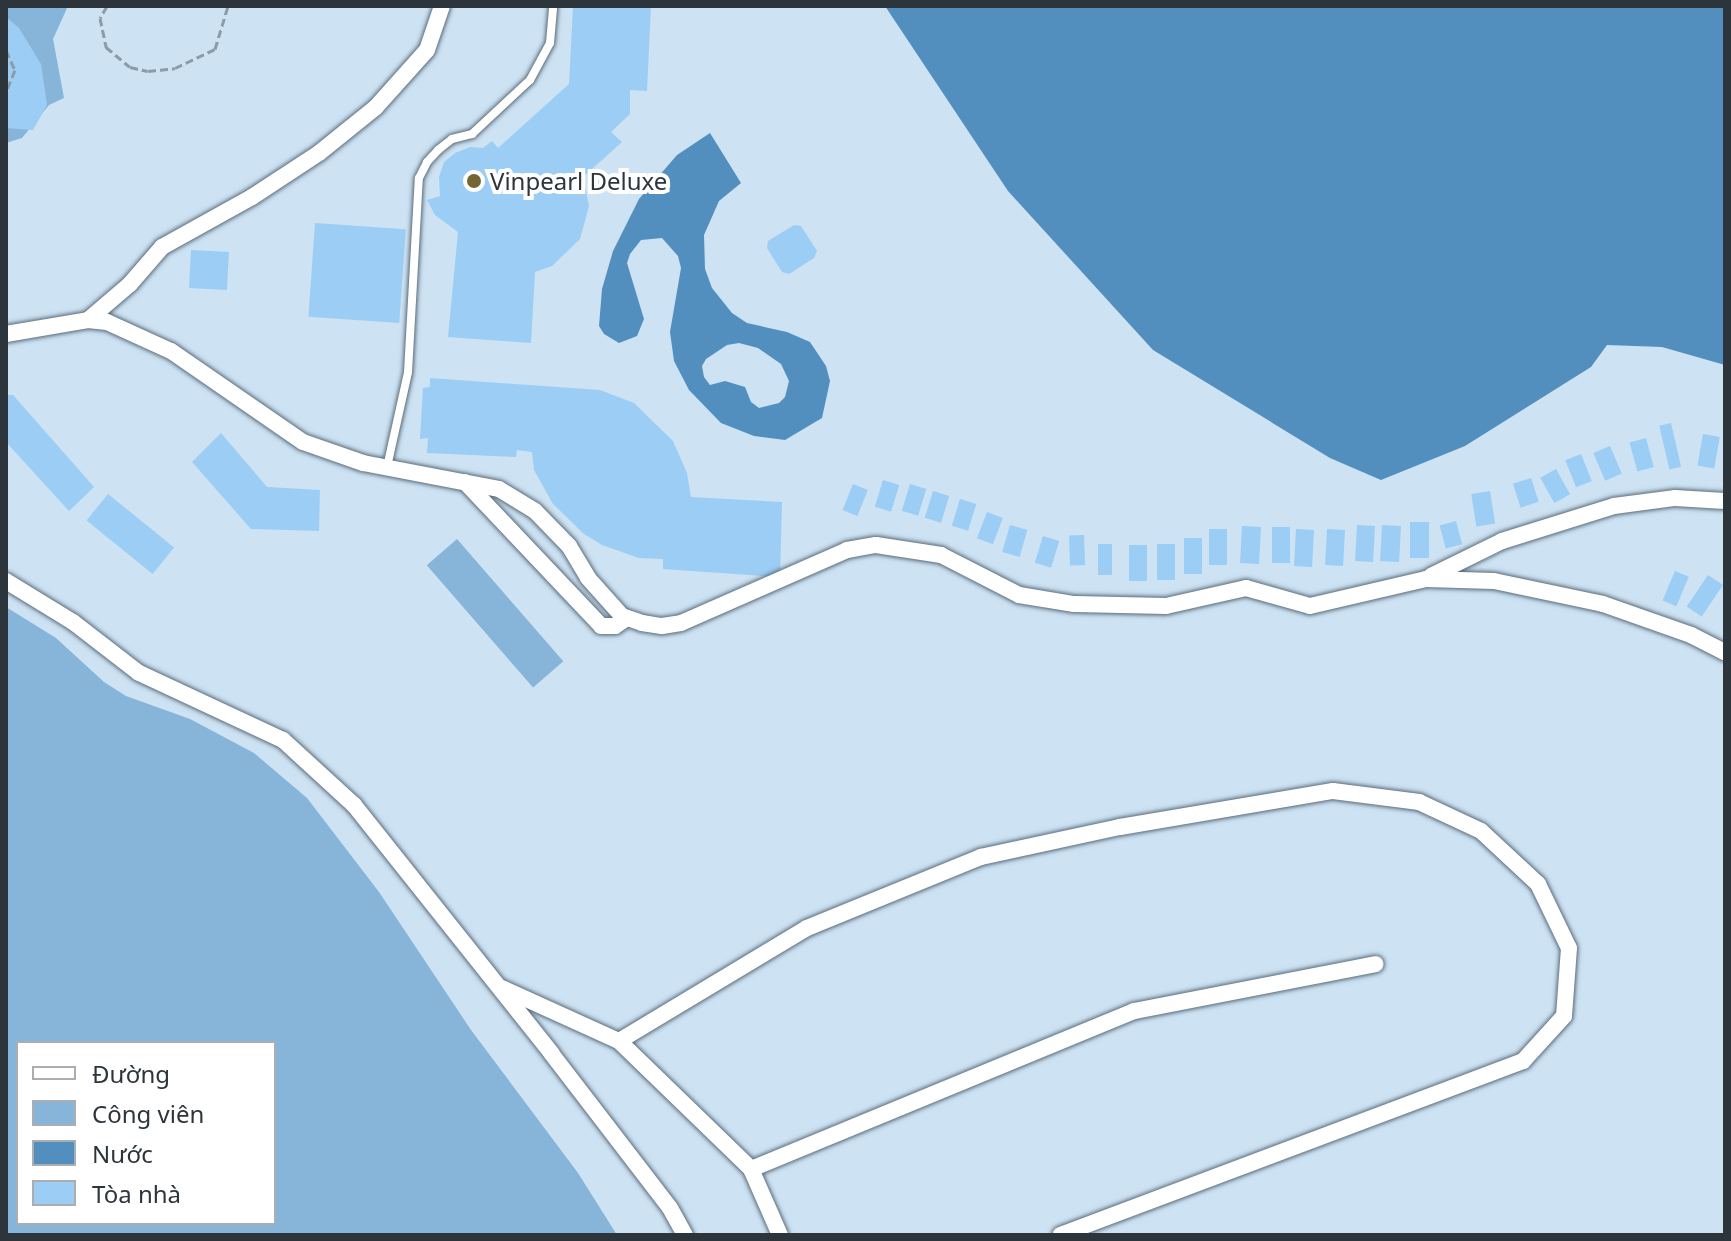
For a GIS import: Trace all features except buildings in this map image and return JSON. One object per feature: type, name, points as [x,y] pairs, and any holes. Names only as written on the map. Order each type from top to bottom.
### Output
[{"type":"street","points":[[88,320],[130,284],[162,247],[252,197],[319,153],[376,107],[427,50],[442,6]]},
{"type":"street","points":[[6,334],[88,320],[127,328],[171,351],[303,442],[363,463],[499,489],[535,511],[569,546],[604,597],[627,618],[662,626],[681,623],[847,550],[876,545],[941,555],[1019,595],[1074,604],[1166,606],[1246,588],[1310,606],[1426,579],[1502,541],[1614,506],[1675,498],[1725,501]]},
{"type":"street","points":[[465,482],[601,626],[615,626],[627,618]]},
{"type":"street","points":[[1426,579],[1494,581],[1561,592],[1651,620],[1725,652]]},
{"type":"street","points":[[6,581],[73,622],[139,673],[283,740],[354,805],[670,1208],[685,1235]]},
{"type":"street","points":[[619,1041],[807,928],[981,857],[1211,811],[1333,791],[1419,802],[1481,831],[1538,884],[1569,948],[1564,1016],[1523,1061],[1061,1235]]},
{"type":"street","points":[[751,1169],[1134,1011],[1375,964]]},
{"type":"street","points":[[497,986],[619,1041],[751,1169],[780,1235]]},
{"type":"lane","points":[[387,467],[408,372],[419,178],[438,150],[452,139],[472,134],[530,80],[550,43],[553,6]]},
{"type":"path","points":[[107,6],[100,18],[106,47],[130,67],[148,71],[175,68],[215,49],[228,6]]},
{"type":"path","points":[[6,50],[15,70],[6,92]]},
{"type":"green space","points":[[6,6],[68,6],[53,39],[64,98],[49,105],[22,138],[6,143]]},
{"type":"green space","points":[[457,539],[563,661],[533,688],[427,565]]},
{"type":"green space","points":[[6,607],[56,638],[104,682],[126,696],[190,719],[254,753],[307,798],[379,892],[471,1030],[578,1173],[617,1235],[6,1235]]},
{"type":"water","points":[[885,6],[1725,6],[1725,365],[1662,347],[1607,345],[1591,367],[1465,446],[1381,480],[1330,458],[1153,350],[1008,191]]},
{"type":"water","points":[[710,133],[741,183],[719,201],[704,235],[705,269],[712,288],[732,313],[747,323],[787,332],[810,342],[826,366],[830,381],[822,418],[785,440],[754,436],[721,423],[689,390],[674,361],[670,332],[681,268],[678,256],[662,238],[641,240],[627,263],[644,319],[637,336],[619,343],[604,334],[599,326],[602,289],[613,251],[639,199],[677,155]],"holes":[[[739,343],[758,348],[781,364],[789,381],[785,397],[779,403],[759,408],[751,402],[745,387],[725,381],[710,385],[704,377],[702,366],[706,359],[727,345]]]},
{"type":"place","name":"Vinpearl Deluxe","points":[[474,181]]}]
